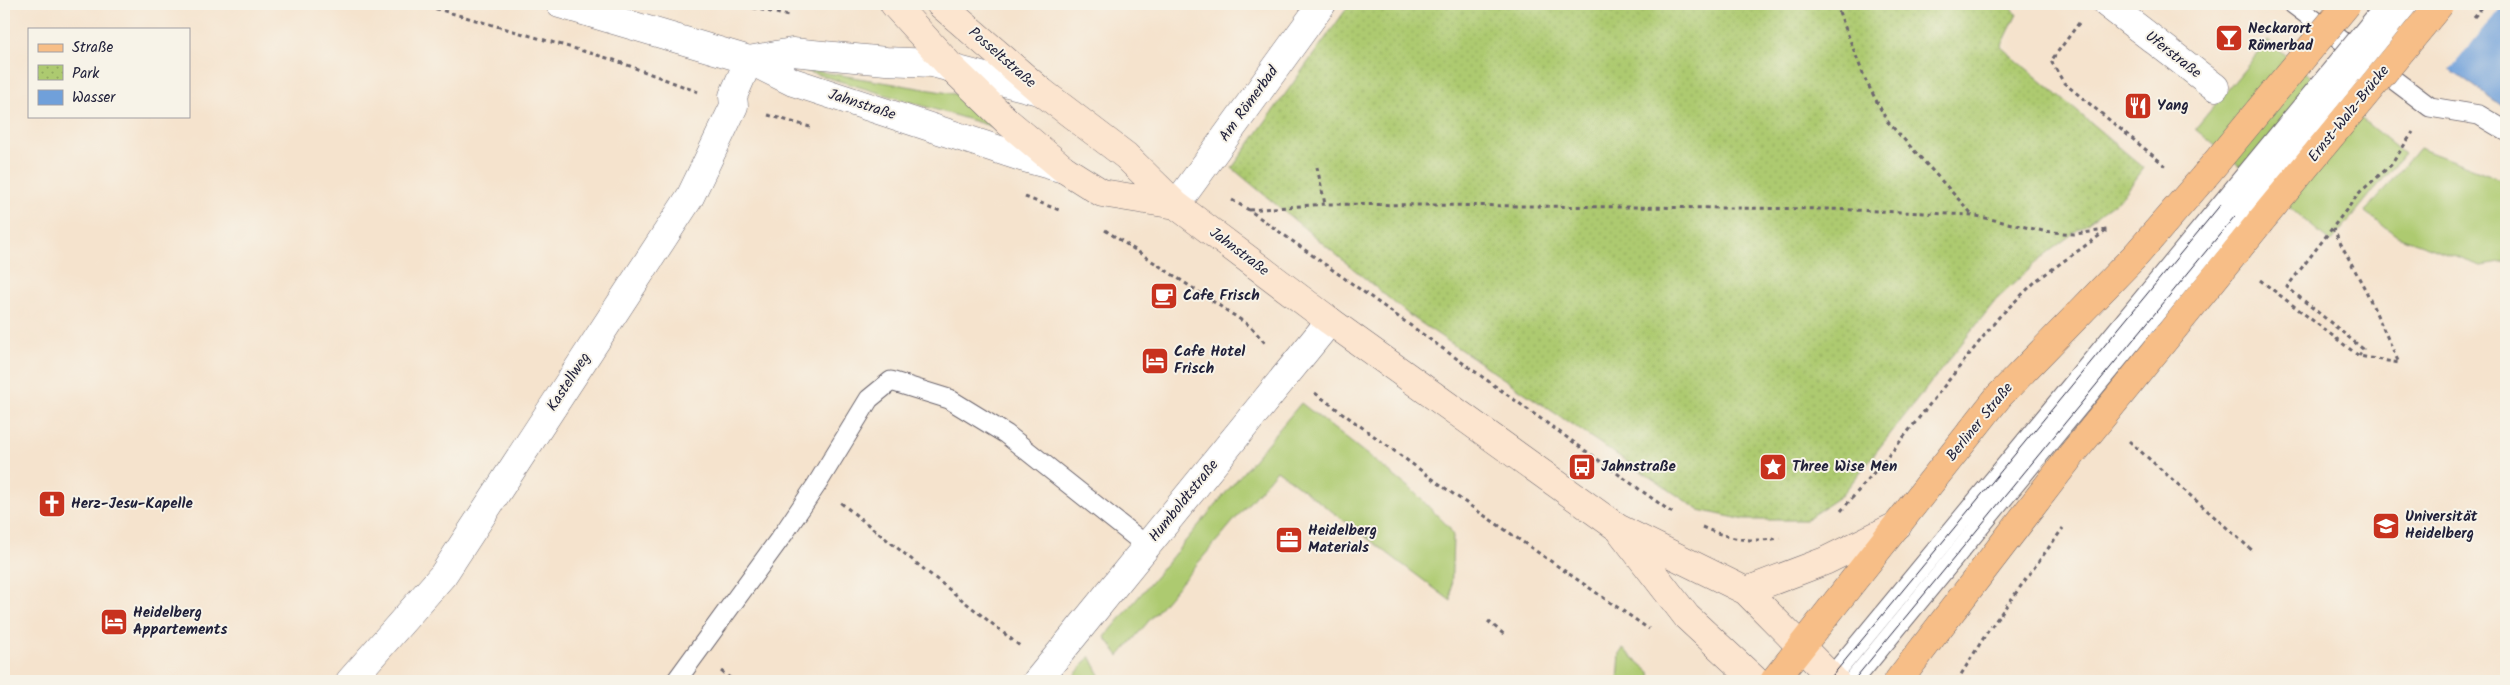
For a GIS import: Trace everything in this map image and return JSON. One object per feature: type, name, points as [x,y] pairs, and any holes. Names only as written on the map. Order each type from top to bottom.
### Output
[{"type":"main road","name":"Berliner Straße","points":[[1774,681],[1998,396],[2136,255],[2203,178],[2347,4]]},
{"type":"main road","name":"Ernst-Walz-Brücke","points":[[2242,210],[2440,4]]},
{"type":"main road","points":[[1898,681],[2069,458],[2242,210]]},
{"type":"street","name":"Jahnstraße","points":[[560,4],[749,60],[793,82],[1021,157],[1064,169]]},
{"type":"street","points":[[894,4],[952,68]]},
{"type":"street","name":"Posseltstraße","points":[[940,4],[1042,92]]},
{"type":"street","name":"Am Römerbad","points":[[1176,205],[1322,4]]},
{"type":"street","name":"Uferstraße","points":[[2107,4],[2215,87]]},
{"type":"street","name":"Jahnstraße","points":[[749,60],[792,52],[886,61],[932,62],[1042,92],[1126,156],[1176,205],[1330,321],[1618,528],[1746,591],[1837,680]]},
{"type":"street","name":"Kastellweg","points":[[350,681],[443,575],[690,197],[734,106],[733,96],[749,60]]},
{"type":"street","name":"Jahnstraße","points":[[952,68],[1008,122],[1064,169],[1102,193],[1176,205]]},
{"type":"street","name":"Humboldtstraße","points":[[1042,675],[1330,321]]},
{"type":"street","points":[[1746,591],[1825,561],[1898,525]]},
{"type":"street","name":"Jahnstraße","points":[[1618,528],[1687,617],[1756,681]]},
{"type":"lane","points":[[2294,4],[2430,107],[2479,115],[2506,131]]},
{"type":"lane","points":[[2242,210],[2386,4]]},
{"type":"lane","points":[[1837,680],[2242,210],[2409,4]]},
{"type":"lane","points":[[676,681],[818,484],[869,399],[890,381],[949,399],[1006,434],[1147,546]]},
{"type":"path","points":[[420,4],[614,60],[702,94]]},
{"type":"path","points":[[1837,4],[1865,79],[1887,121],[1972,215]]},
{"type":"path","points":[[2082,18],[2051,61],[2064,83],[2168,168]]},
{"type":"path","points":[[2359,356],[2363,349],[2287,287],[2360,192],[2391,165],[2430,107]]},
{"type":"path","points":[[1317,167],[1325,204]]},
{"type":"path","points":[[1680,518],[1249,210],[1325,204],[1829,209],[1972,215],[2043,231],[2074,234],[2107,230],[2037,280],[1999,317],[1855,497],[1835,517]]},
{"type":"path","points":[[1099,226],[1250,326],[1303,384],[1456,496],[1651,630]]},
{"type":"path","points":[[2260,280],[2359,356],[2399,363],[2366,291],[2333,229]]},
{"type":"path","points":[[2253,287],[2265,273]]},
{"type":"path","points":[[2123,448],[2135,433]]},
{"type":"path","points":[[2129,441],[2254,552]]},
{"type":"path","points":[[818,484],[1042,675]]},
{"type":"path","points":[[1957,681],[1986,634],[2066,524]]},
{"type":"path","points":[[1696,525],[1729,538],[1765,540],[1784,537]]},
{"type":"path","points":[[1488,622],[1506,636]]},
{"type":"green space","points":[[1350,4],[2009,4],[2017,14],[2001,47],[2144,168],[2123,196],[2047,253],[1996,300],[1842,495],[1805,520],[1745,520],[1699,510],[1409,315],[1232,168]]},
{"type":"green space","points":[[2268,41],[2404,154],[2331,242],[2195,129]]},
{"type":"green space","points":[[792,67],[961,95],[994,127]]},
{"type":"green space","points":[[2419,148],[2506,181],[2506,262],[2481,266],[2397,236],[2365,212]]},
{"type":"green space","points":[[1301,403],[1412,490],[1449,527],[1453,536],[1451,601],[1277,470],[1119,656],[1105,637]]},
{"type":"green space","points":[[1623,649],[1650,672],[1651,681],[1618,681],[1620,653]]},
{"type":"green space","points":[[1090,656],[1101,677],[1096,681],[1070,681]]},
{"type":"water","points":[[2360,4],[2506,4],[2506,109],[2502,106]]},
{"type":"pier","points":[[2358,4],[2504,4],[2449,71]]},
{"type":"tram line","points":[[1828,681],[2386,4]]},
{"type":"tram line","points":[[1853,681],[2409,4]]},
{"type":"place","name":"Neckarort Römerbad","points":[[2229,38]]},
{"type":"place","name":"Yang","points":[[2138,106]]},
{"type":"place","name":"Cafe Frisch","points":[[1164,296]]},
{"type":"place","name":"Cafe Hotel Frisch","points":[[1155,361]]},
{"type":"place","name":"Jahnstraße","points":[[1582,467]]},
{"type":"place","name":"Three Wise Men","points":[[1773,467]]},
{"type":"place","name":"Herz-Jesu-Kapelle","points":[[52,504]]},
{"type":"place","name":"Universität Heidelberg","points":[[2386,526]]},
{"type":"place","name":"Heidelberg Materials","points":[[1289,540]]},
{"type":"place","name":"Heidelberg Appartements","points":[[114,622]]}]
